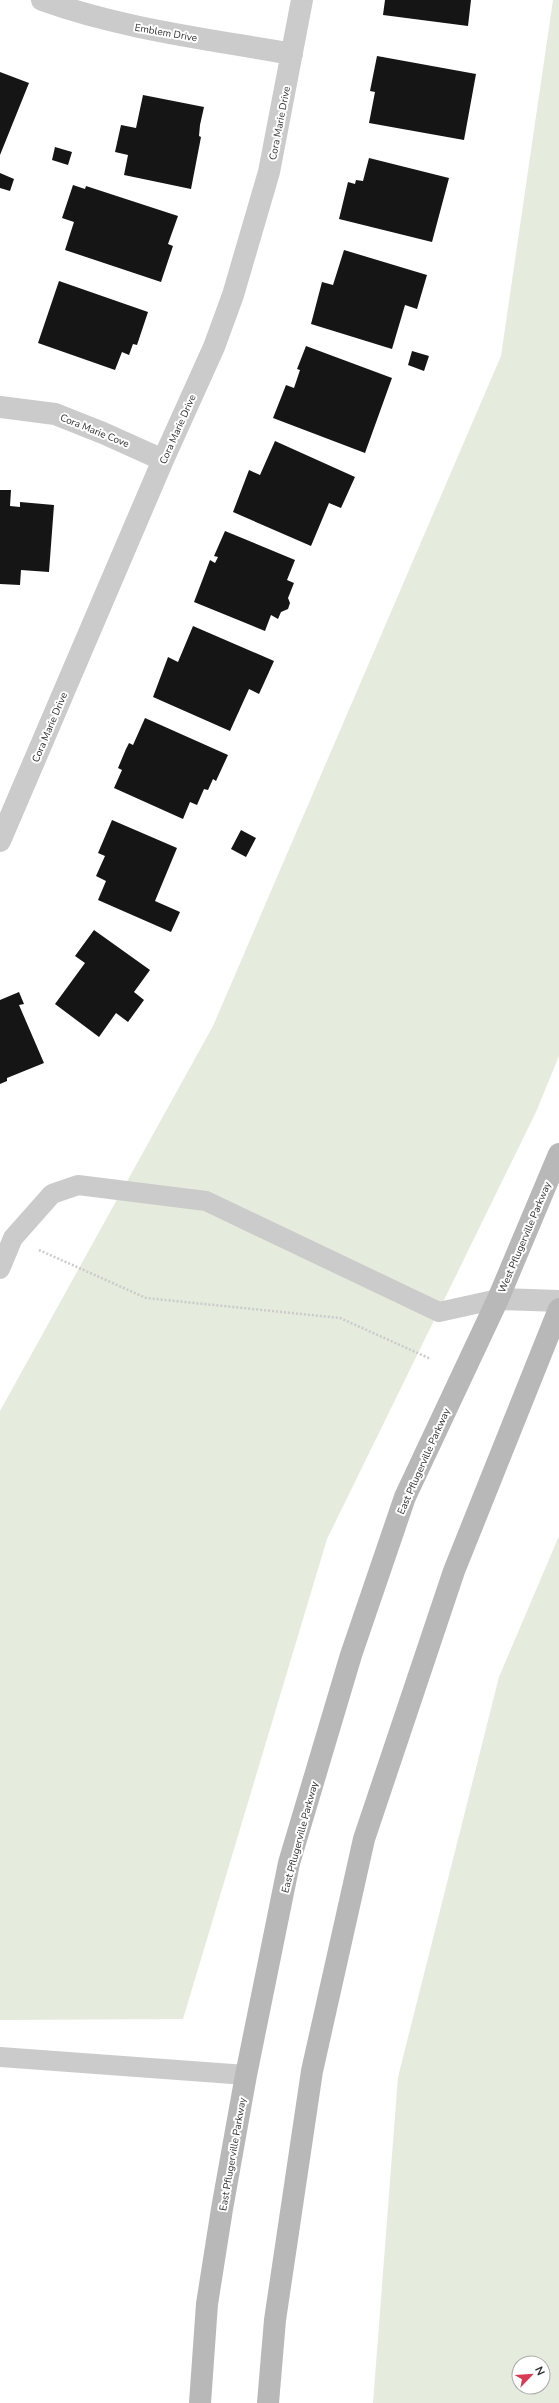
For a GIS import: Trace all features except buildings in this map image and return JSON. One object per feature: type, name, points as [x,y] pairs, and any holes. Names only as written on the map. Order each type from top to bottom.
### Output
[{"type":"main road","name":"West Pflugerville Parkway","points":[[498,1298],[559,1154]]},
{"type":"main road","name":"East Pflugerville Parkway","points":[[200,2403],[207,2304],[246,2075],[290,1863],[351,1655],[405,1497],[498,1298]]},
{"type":"main road","points":[[268,2403],[275,2320],[312,2071],[364,1839],[454,1571],[559,1309]]},
{"type":"street","name":"Emblem Drive","points":[[42,0],[68,9],[136,26],[292,54]]},
{"type":"street","name":"Cora Marie Drive","points":[[0,841],[163,460],[214,347],[233,295],[269,172],[302,0]]},
{"type":"street","name":"Cora Marie Cove","points":[[0,407],[55,414],[103,433],[163,460]]},
{"type":"street","points":[[498,1298],[559,1301]]},
{"type":"lane","points":[[0,1269],[13,1238],[52,1194],[78,1184],[206,1201],[438,1312],[498,1298]]},
{"type":"lane","points":[[0,2057],[246,2075]]},
{"type":"path","points":[[36,1249],[146,1298],[340,1318],[431,1360]]},
{"type":"shaded area","points":[[553,0],[559,0],[559,1056],[536,1112],[327,1539],[183,2019],[0,2020],[0,1411],[213,1026],[501,356]]},
{"type":"shaded area","points":[[559,1536],[559,2403],[373,2403],[398,2077],[499,1677]]}]
